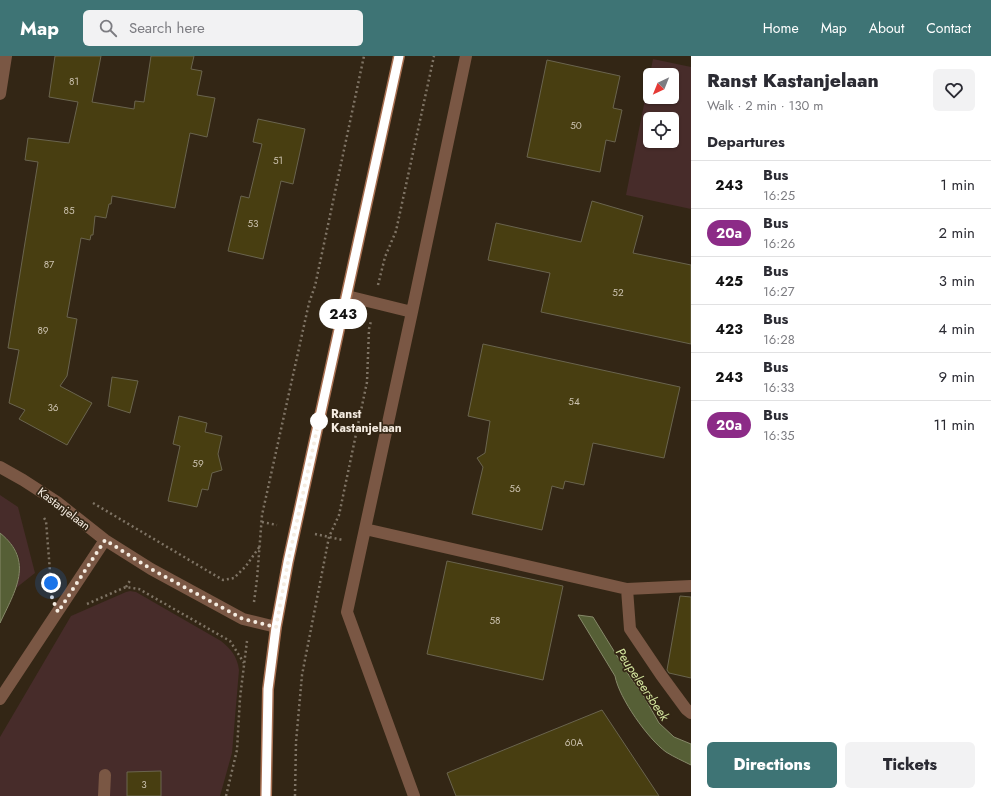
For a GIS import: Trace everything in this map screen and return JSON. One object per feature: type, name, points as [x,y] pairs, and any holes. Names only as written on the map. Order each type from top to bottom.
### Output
[{"type":"main road","points":[[266,796],[268,689],[276,627],[290,556],[399,56]]},
{"type":"street","points":[[0,94],[6,56]]},
{"type":"street","points":[[414,796],[347,612],[466,56]]},
{"type":"street","points":[[347,296],[412,312]]},
{"type":"street","name":"Kastanjelaan","points":[[0,467],[57,502],[105,540],[151,569],[243,619],[276,627]]},
{"type":"street","points":[[365,529],[627,589],[691,586]]},
{"type":"street","points":[[0,699],[105,540]]},
{"type":"street","points":[[627,589],[630,629],[661,675],[686,709],[691,713]]},
{"type":"street","points":[[104,796],[105,775]]},
{"type":"path","points":[[226,796],[237,750],[244,663],[257,579],[262,522],[271,473],[283,426],[309,303],[315,286],[364,56]]},
{"type":"path","points":[[295,796],[296,742],[302,675],[329,537],[339,515],[367,382],[369,329],[374,303],[385,257],[396,231],[434,56]]},
{"type":"path","points":[[92,502],[223,580],[234,578],[246,566],[260,545]]},
{"type":"path","points":[[42,514],[46,521],[52,598],[58,612],[78,608],[126,587],[139,589],[230,642],[244,663]]},
{"type":"shaded area","points":[[653,59],[691,67],[691,209],[626,195],[644,104],[679,104],[679,68],[651,68]]},
{"type":"shaded area","points":[[0,495],[18,507],[35,573],[16,588],[20,562],[18,554],[13,546],[0,533]]},
{"type":"shaded area","points":[[0,533],[11,544],[17,554],[19,576],[16,588],[0,623]]},
{"type":"shaded area","points":[[130,591],[136,592],[221,641],[231,650],[235,657],[239,670],[232,753],[220,796],[0,796],[0,737],[71,616]]},
{"type":"shaded area","points":[[578,615],[593,617],[630,677],[642,693],[659,723],[674,737],[691,744],[691,765],[666,752],[643,728],[628,706],[615,676]]},
{"type":"building","points":[[55,56],[101,56],[92,102],[134,109],[135,101],[144,102],[151,56],[194,56],[191,69],[202,71],[197,95],[215,98],[207,137],[190,133],[175,208],[112,196],[106,218],[95,216],[93,235],[91,235],[90,240],[81,238],[67,317],[77,319],[67,376],[60,386],[92,403],[67,445],[19,419],[25,410],[9,403],[19,350],[8,348],[38,162],[25,160],[28,138],[69,143],[78,102],[49,97]]},
{"type":"building","points":[[547,60],[620,76],[613,108],[622,110],[615,142],[606,140],[600,172],[527,157]]},
{"type":"building","points":[[258,119],[305,129],[293,184],[281,181],[263,259],[228,251],[241,196],[249,198],[262,144],[253,142]]},
{"type":"building","points":[[592,201],[643,216],[633,253],[691,265],[691,344],[541,312],[550,273],[488,260],[496,223],[581,242]]},
{"type":"building","points":[[483,344],[680,387],[664,458],[593,443],[584,485],[565,481],[563,489],[552,486],[542,530],[472,514],[483,467],[477,458],[485,453],[490,421],[468,416]]},
{"type":"building","points":[[112,377],[138,381],[130,413],[108,406]]},
{"type":"building","points":[[179,416],[207,423],[205,432],[222,436],[218,454],[222,470],[212,473],[208,490],[202,489],[197,507],[168,501],[180,446],[173,444]]},
{"type":"building","points":[[447,561],[563,586],[543,680],[427,654]]},
{"type":"building","points":[[680,596],[691,597],[691,678],[669,673],[667,670]]},
{"type":"building","points":[[602,710],[659,796],[456,796],[447,773]]},
{"type":"building","points":[[161,771],[161,796],[127,796],[127,772]]},
{"type":"bus line","name":"243","points":[[266,796],[268,689],[276,627],[288,562],[399,56]]},
{"type":"place","name":"Ranst Kastanjelaan","points":[[319,421]]},
{"type":"route","points":[[51,583],[52,598],[58,612],[105,540],[140,563],[243,619],[276,627],[288,562],[320,416],[319,421]]},
{"type":"water label","name":"Peupeleersbeek","points":[[643,684]]}]
